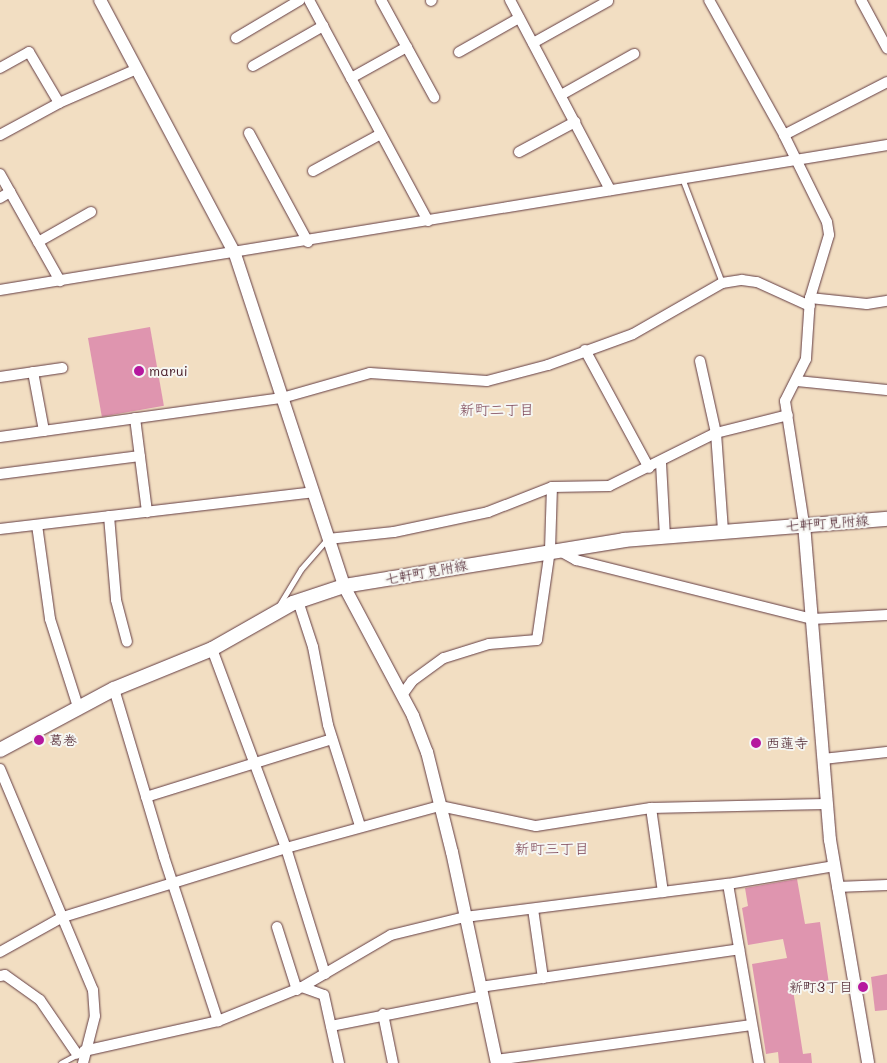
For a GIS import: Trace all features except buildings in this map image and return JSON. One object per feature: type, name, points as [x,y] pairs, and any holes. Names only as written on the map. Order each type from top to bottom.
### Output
[{"type":"main road","name":"七軒町見附線","points":[[0,750],[114,689],[212,649],[298,601],[344,586],[553,550],[665,536],[887,518]]},
{"type":"street","points":[[100,0],[235,254],[344,586],[402,695],[427,752],[496,1062],[752,1025]]},
{"type":"street","points":[[236,38],[300,0]]},
{"type":"street","points":[[309,0],[428,221]]},
{"type":"street","points":[[381,0],[434,97]]},
{"type":"street","points":[[510,0],[610,190]]},
{"type":"street","points":[[709,0],[784,136],[793,159],[827,222],[829,235],[810,302],[806,359],[797,381],[785,401],[804,524],[826,804],[837,887],[868,1063]]},
{"type":"street","points":[[861,0],[887,48]]},
{"type":"street","points":[[533,43],[608,1]]},
{"type":"street","points":[[459,52],[519,18]]},
{"type":"street","points":[[253,66],[323,26]]},
{"type":"street","points":[[351,78],[407,47]]},
{"type":"street","points":[[0,68],[29,52],[58,103]]},
{"type":"street","points":[[560,95],[634,54]]},
{"type":"street","points":[[0,135],[58,103],[137,69]]},
{"type":"street","points":[[784,136],[887,82]]},
{"type":"street","points":[[519,152],[575,122]]},
{"type":"street","points":[[249,133],[308,242]]},
{"type":"street","points":[[313,171],[381,134]]},
{"type":"street","points":[[0,290],[235,254],[793,159],[887,145]]},
{"type":"street","points":[[0,174],[60,281]]},
{"type":"street","points":[[0,198],[10,192]]},
{"type":"street","points":[[38,242],[91,212]]},
{"type":"street","points":[[0,437],[282,398],[370,373],[487,381],[548,365],[633,334],[722,283],[742,280],[757,282],[810,302],[867,304],[887,301]]},
{"type":"street","points":[[585,350],[649,468]]},
{"type":"street","points":[[700,361],[716,433],[723,531]]},
{"type":"street","points":[[0,377],[62,368]]},
{"type":"street","points":[[33,372],[44,431]]},
{"type":"street","points":[[797,381],[887,390]]},
{"type":"street","points":[[328,538],[394,532],[488,512],[552,487],[609,486],[661,463],[716,433],[788,415]]},
{"type":"street","points":[[135,418],[147,512]]},
{"type":"street","points":[[0,474],[140,456]]},
{"type":"street","points":[[661,463],[665,536]]},
{"type":"street","points":[[402,695],[420,675],[444,658],[489,644],[537,640],[553,550],[552,487]]},
{"type":"street","points":[[0,529],[313,492]]},
{"type":"street","points":[[109,516],[116,600],[127,642]]},
{"type":"street","points":[[37,525],[50,619],[78,707]]},
{"type":"street","points":[[553,550],[584,562],[812,619],[887,615]]},
{"type":"street","points":[[298,601],[314,647],[332,739],[360,826]]},
{"type":"street","points":[[212,649],[286,848],[325,974]]},
{"type":"street","points":[[114,689],[146,797],[218,1021]]},
{"type":"street","points":[[146,797],[332,739]]},
{"type":"street","points":[[823,759],[887,752]]},
{"type":"street","points":[[0,769],[92,990],[95,1016],[81,1056]]},
{"type":"street","points":[[0,952],[63,917],[360,826],[440,806],[536,826],[651,808],[826,804]]},
{"type":"street","points":[[651,808],[663,892]]},
{"type":"street","points":[[81,1056],[218,1021],[299,988],[391,934],[465,917],[728,884],[834,866]]},
{"type":"street","points":[[728,884],[759,1063]]},
{"type":"street","points":[[837,887],[887,885]]},
{"type":"street","points":[[533,909],[544,978]]},
{"type":"street","points":[[277,927],[299,988]]},
{"type":"street","points":[[331,1026],[544,978],[739,948]]},
{"type":"street","points":[[0,976],[5,975],[40,1000],[81,1056]]},
{"type":"street","points":[[299,988],[324,995],[339,1063]]},
{"type":"street","points":[[383,1014],[393,1063]]},
{"type":"lane","points":[[682,178],[722,283]]},
{"type":"lane","points":[[274,614],[301,569],[328,538]]},
{"type":"lane","points":[[61,1063],[81,1056]]},
{"type":"place","name":"marui","points":[[139,371]]},
{"type":"place","name":"葛巻","points":[[39,740]]},
{"type":"place","name":"西蓮寺","points":[[756,743]]},
{"type":"place","name":"新町3丁目","points":[[863,987]]},
{"type":"district","name":"新町二丁目","points":[[497,410]]},
{"type":"district","name":"新町三丁目","points":[[552,849]]}]
